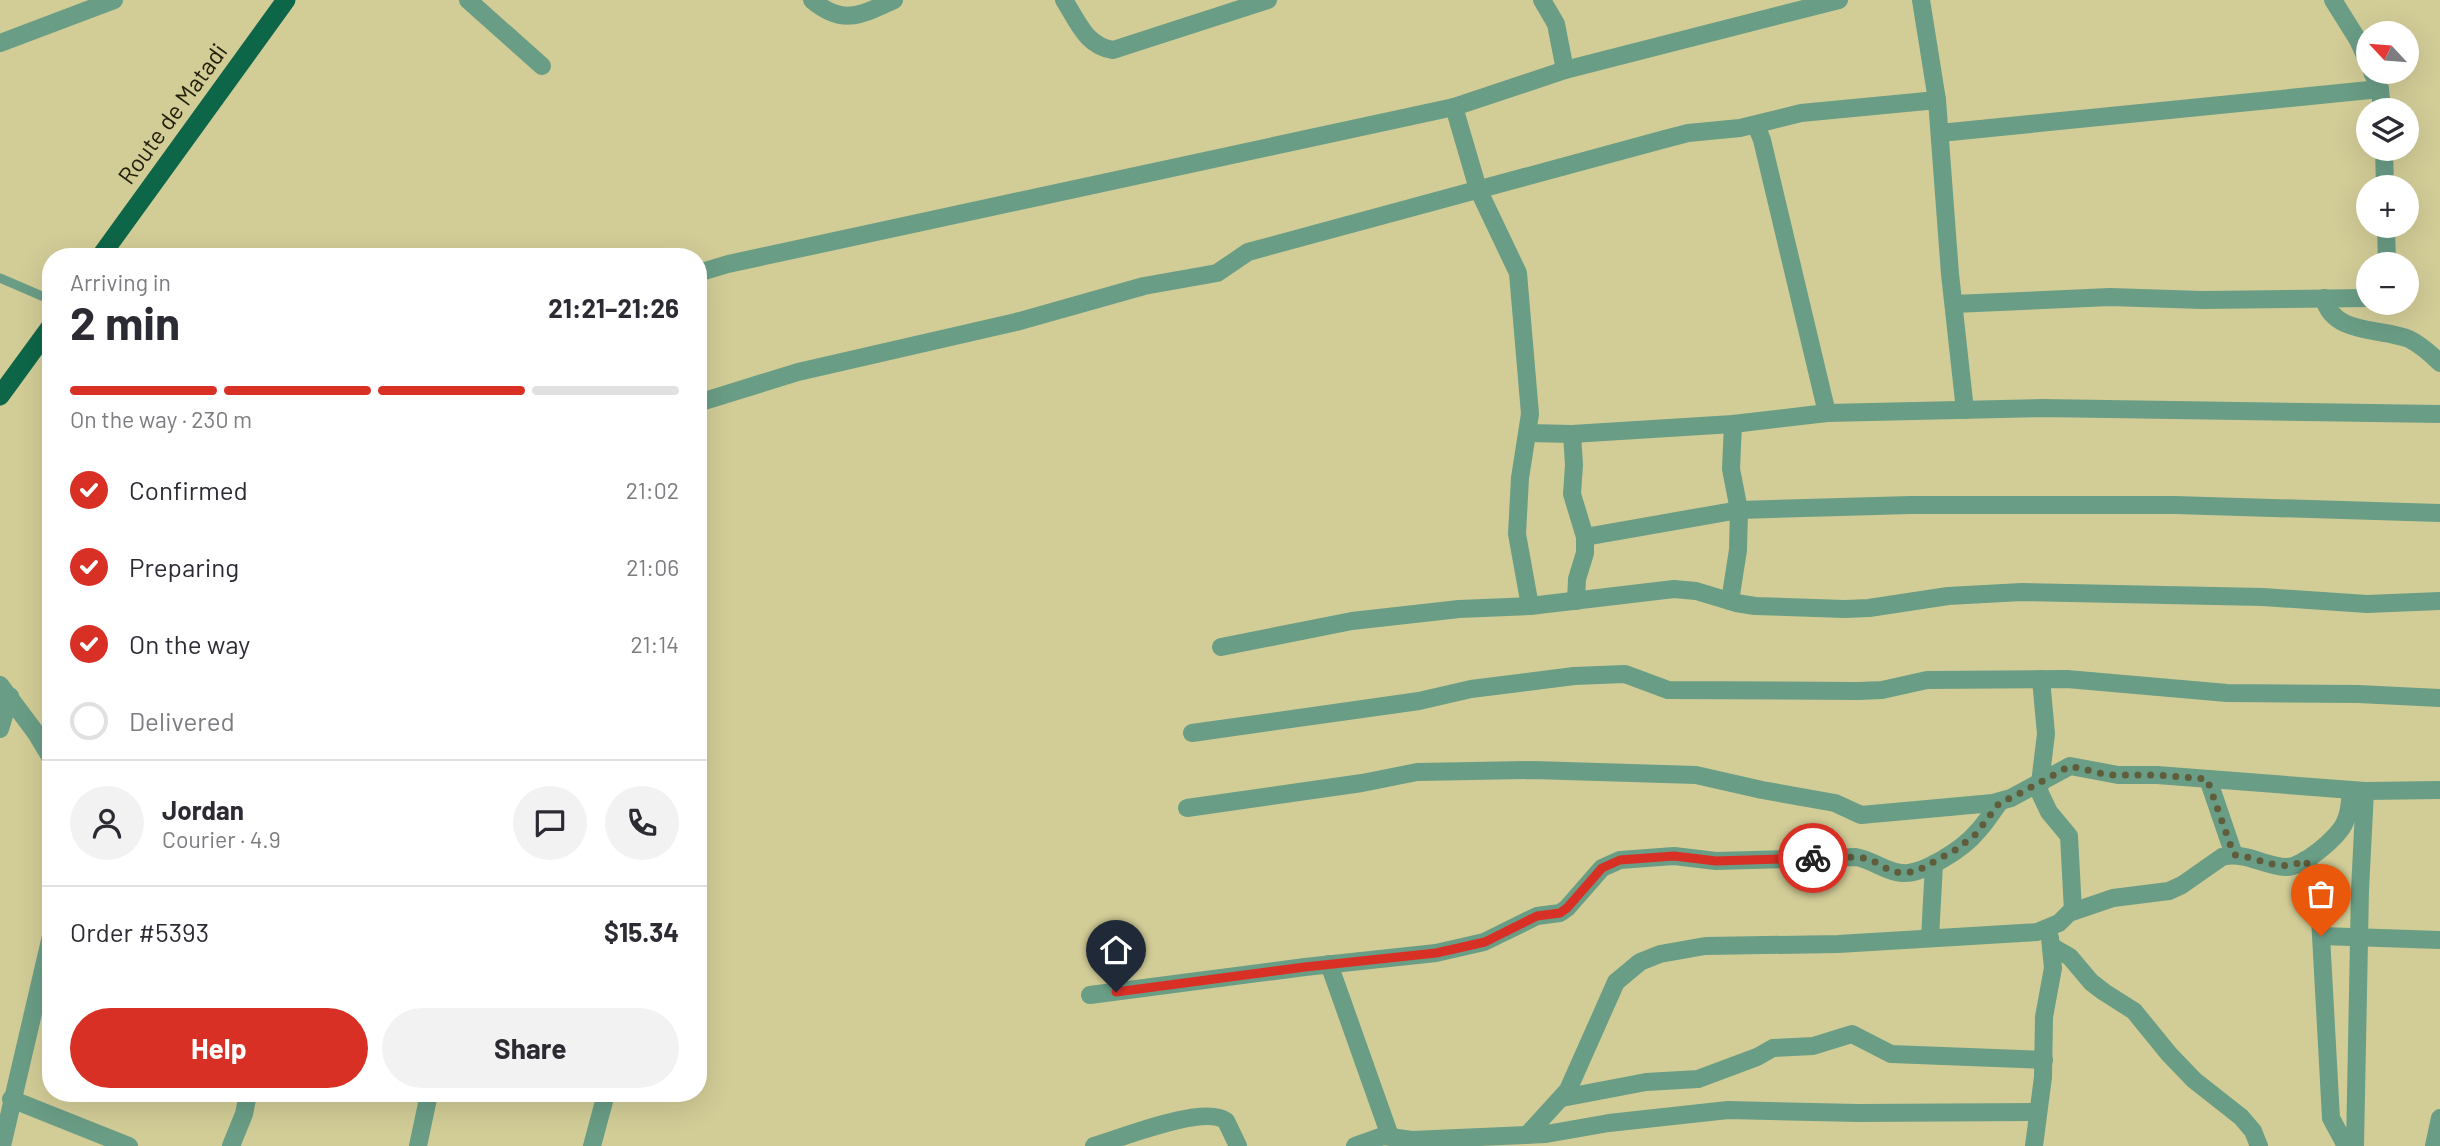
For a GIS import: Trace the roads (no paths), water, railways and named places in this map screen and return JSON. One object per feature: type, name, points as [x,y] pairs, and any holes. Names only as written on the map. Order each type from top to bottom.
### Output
[{"type":"highway","name":"Route de Matadi","points":[[107,248],[286,0]]},
{"type":"highway","points":[[0,396],[42,338]]},
{"type":"street","points":[[0,43],[114,0]]},
{"type":"street","points":[[468,0],[542,66]]},
{"type":"street","points":[[812,0],[823,10],[845,18],[894,0]]},
{"type":"street","points":[[1064,0],[1089,41],[1101,48],[1114,50],[1268,0]]},
{"type":"street","points":[[1542,0],[1556,24],[1565,70]]},
{"type":"street","points":[[707,271],[728,264],[1454,107],[1565,70],[1839,0]]},
{"type":"street","points":[[1921,0],[1937,100],[1965,410]]},
{"type":"street","points":[[2333,0],[2356,37]]},
{"type":"street","points":[[2378,84],[2381,98]]},
{"type":"street","points":[[1940,133],[2380,89]]},
{"type":"street","points":[[707,400],[798,372],[1003,325],[1144,286],[1217,273],[1248,252],[1676,136],[1756,125],[1801,113],[1937,100]]},
{"type":"street","points":[[1454,107],[1478,189],[1518,273],[1529,384],[1528,433],[1520,478],[1517,534],[1530,606]]},
{"type":"street","points":[[1756,125],[1762,140],[1827,413]]},
{"type":"street","points":[[1954,304],[2109,297],[2202,300],[2356,298]]},
{"type":"street","points":[[2324,299],[2329,311],[2343,321],[2357,328],[2409,339],[2425,348],[2440,363]]},
{"type":"street","points":[[1528,433],[1572,434],[1732,424],[1827,413],[1965,410],[2187,408],[2440,414]]},
{"type":"street","points":[[1730,601],[1738,550],[1739,510],[1731,468],[1732,424]]},
{"type":"street","points":[[1572,434],[1573,494],[1585,537],[1585,553],[1577,579],[1576,601]]},
{"type":"street","points":[[1585,537],[1739,510],[1911,505],[2175,505],[2440,513]]},
{"type":"street","points":[[1221,647],[1352,621],[1459,609],[1530,606],[1674,589],[1696,591],[1755,607],[1857,609],[1948,596],[2022,592],[2263,597],[2367,604],[2440,601]]},
{"type":"street","points":[[1192,733],[1419,701],[1471,689],[1574,676],[1625,674],[1668,690],[1859,691],[1882,690],[1927,680],[2041,679],[2227,693],[2440,698]]},
{"type":"street","points":[[2041,679],[2046,734],[2039,791],[2049,812],[2069,836],[2073,911]]},
{"type":"street","points":[[0,729],[5,691]]},
{"type":"street","points":[[5,691],[42,745]]},
{"type":"street","points":[[1187,808],[1362,783],[1417,772],[1533,770],[1696,775],[1835,803],[1861,815],[2000,802],[2070,766],[2108,775],[2157,775],[2358,790],[2440,790]]},
{"type":"street","points":[[2207,779],[2234,855]]},
{"type":"street","points":[[2034,1146],[2044,1060],[2044,1017],[2053,968],[2050,937],[2073,911],[2113,898],[2169,891],[2222,857],[2250,856],[2292,867],[2305,860],[2339,832],[2358,790]]},
{"type":"street","points":[[2355,1146],[2359,937],[2358,790]]},
{"type":"street","points":[[1090,995],[1436,953],[1485,942],[1537,916],[1560,913],[1602,868],[1620,860],[1674,856],[1716,861],[1857,857],[1870,859],[1891,871],[1917,871],[1934,864],[1976,834],[2000,802]]},
{"type":"street","points":[[2305,860],[2315,877],[2332,1118],[2346,1146]]},
{"type":"street","points":[[1930,938],[1934,864]]},
{"type":"street","points":[[1527,1135],[1562,1098],[1616,982],[1640,962],[1660,954],[1705,946],[1838,944],[2037,932],[2050,937],[2083,974],[2104,992],[2134,1011],[2194,1080],[2241,1117],[2253,1131],[2259,1146]]},
{"type":"street","points":[[2321,936],[2440,940]]},
{"type":"street","points":[[1329,964],[1390,1136]]},
{"type":"street","points":[[2,1146],[42,973]]},
{"type":"street","points":[[1562,1098],[1656,1081],[1698,1079],[1751,1060],[1773,1048],[1813,1046],[1852,1034],[1891,1054],[2044,1060]]},
{"type":"street","points":[[11,1099],[129,1146]]},
{"type":"street","points":[[232,1146],[246,1102]]},
{"type":"street","points":[[418,1146],[427,1102]]},
{"type":"street","points":[[592,1146],[604,1102]]},
{"type":"street","points":[[1355,1146],[1390,1136],[1412,1143],[1566,1132],[1609,1123],[1728,1110],[1858,1113],[2038,1112]]},
{"type":"street","points":[[1094,1146],[1146,1138],[1188,1117],[1209,1114],[1226,1121],[1238,1146]]},
{"type":"street","points":[[2434,1146],[2440,1118]]},
{"type":"lane","points":[[0,278],[42,296]]}]
